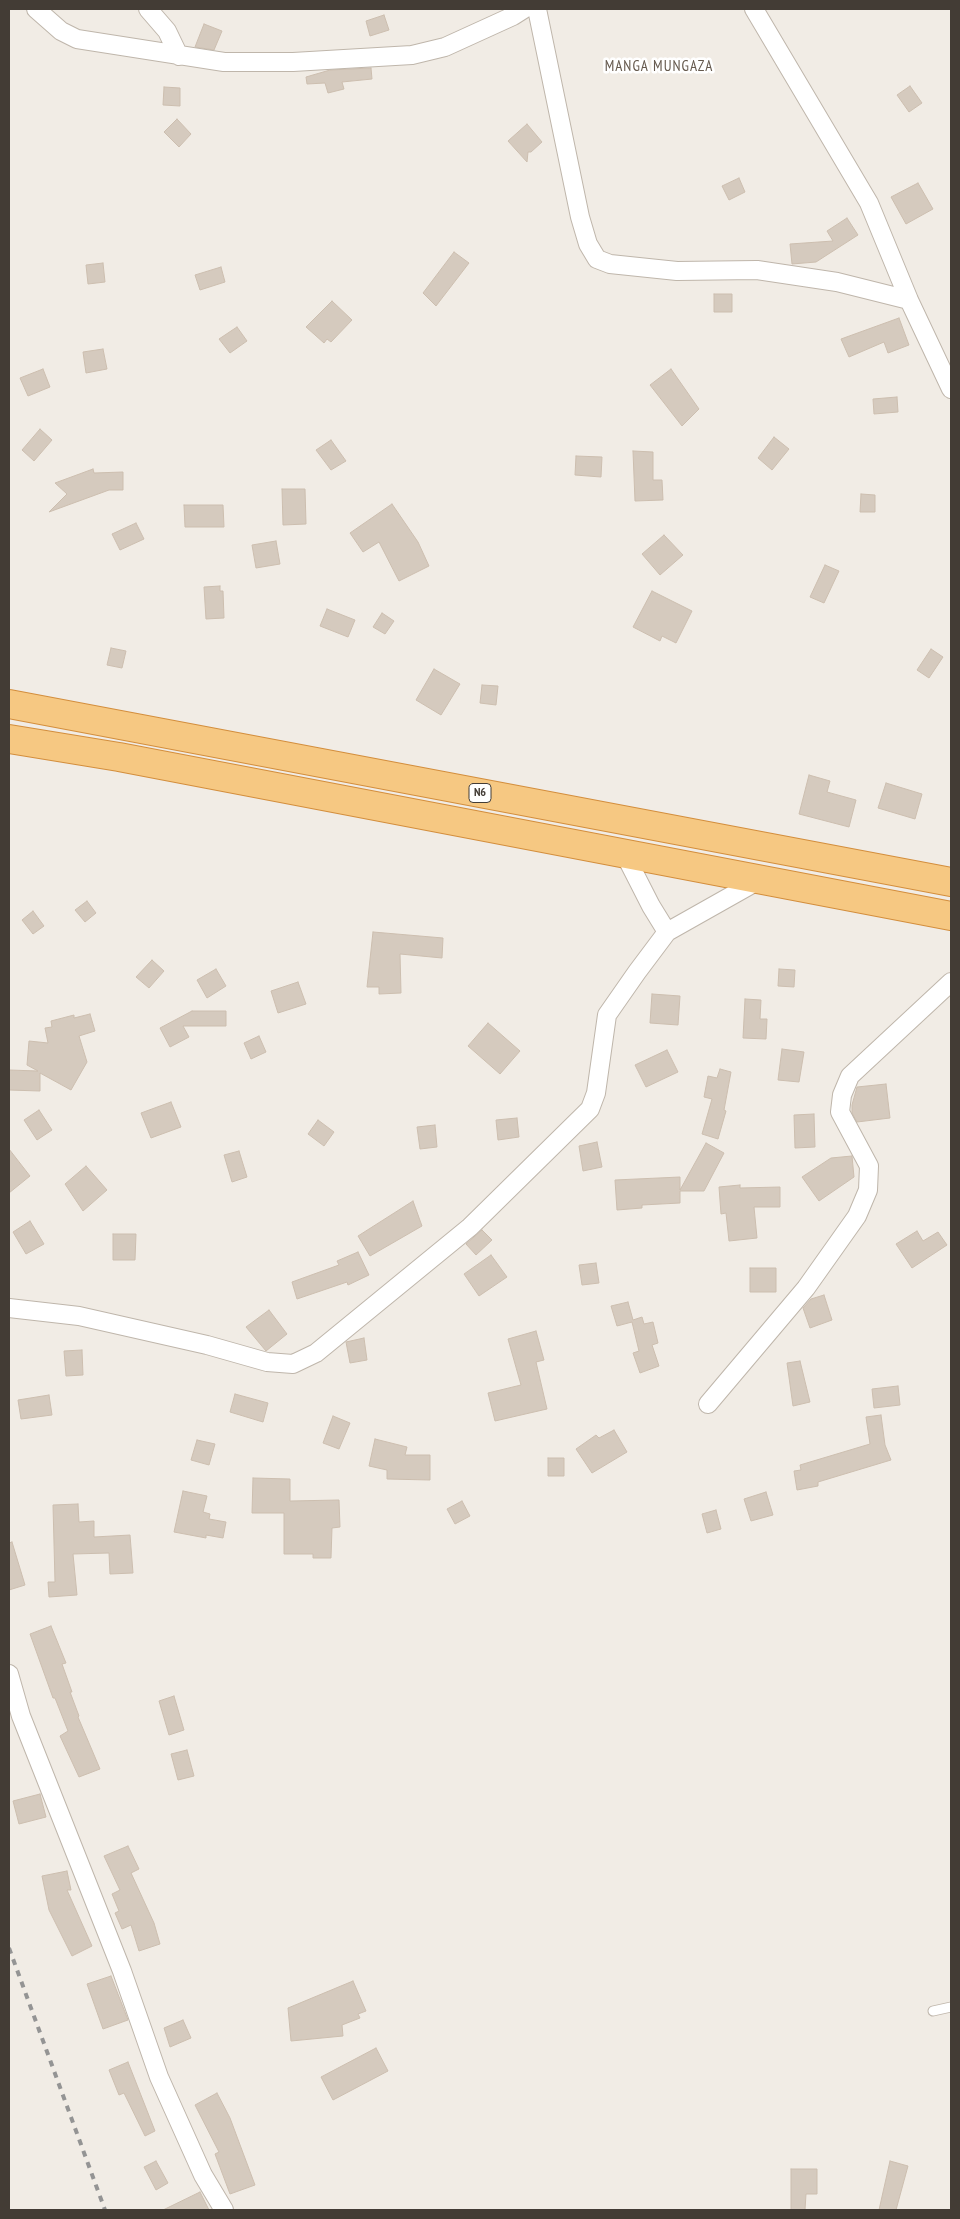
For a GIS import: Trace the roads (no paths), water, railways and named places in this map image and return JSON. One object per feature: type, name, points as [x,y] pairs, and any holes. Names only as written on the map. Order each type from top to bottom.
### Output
[{"type":"highway","name":"N6","points":[[9,704],[951,882]]},
{"type":"highway","points":[[9,739],[119,757],[951,916]]},
{"type":"street","points":[[36,9],[61,31],[77,38],[224,62],[293,62],[412,55],[445,47],[513,16],[524,9]]},
{"type":"street","points":[[148,9],[168,31],[179,56]]},
{"type":"street","points":[[537,9],[580,217],[588,244],[596,259],[610,264],[677,271],[765,271],[838,282],[909,300]]},
{"type":"street","points":[[754,9],[869,203],[909,300],[951,390]]},
{"type":"street","points":[[625,855],[651,906],[667,932]]},
{"type":"street","points":[[9,1308],[79,1316],[207,1345],[267,1362],[293,1364],[316,1353],[470,1227],[590,1109],[596,1093],[607,1015],[667,932],[761,879]]},
{"type":"street","points":[[708,1404],[806,1288],[857,1216],[868,1190],[869,1166],[840,1112],[842,1095],[850,1076],[951,982]]},
{"type":"street","points":[[9,1674],[21,1716],[119,1963],[159,2077],[203,2175],[224,2210]]},
{"type":"lane","points":[[933,2011],[951,2006]]},
{"type":"railway","points":[[9,1948],[105,2210]]},
{"type":"district","name":"MANGA MUNGAZA","points":[[659,67]]}]
